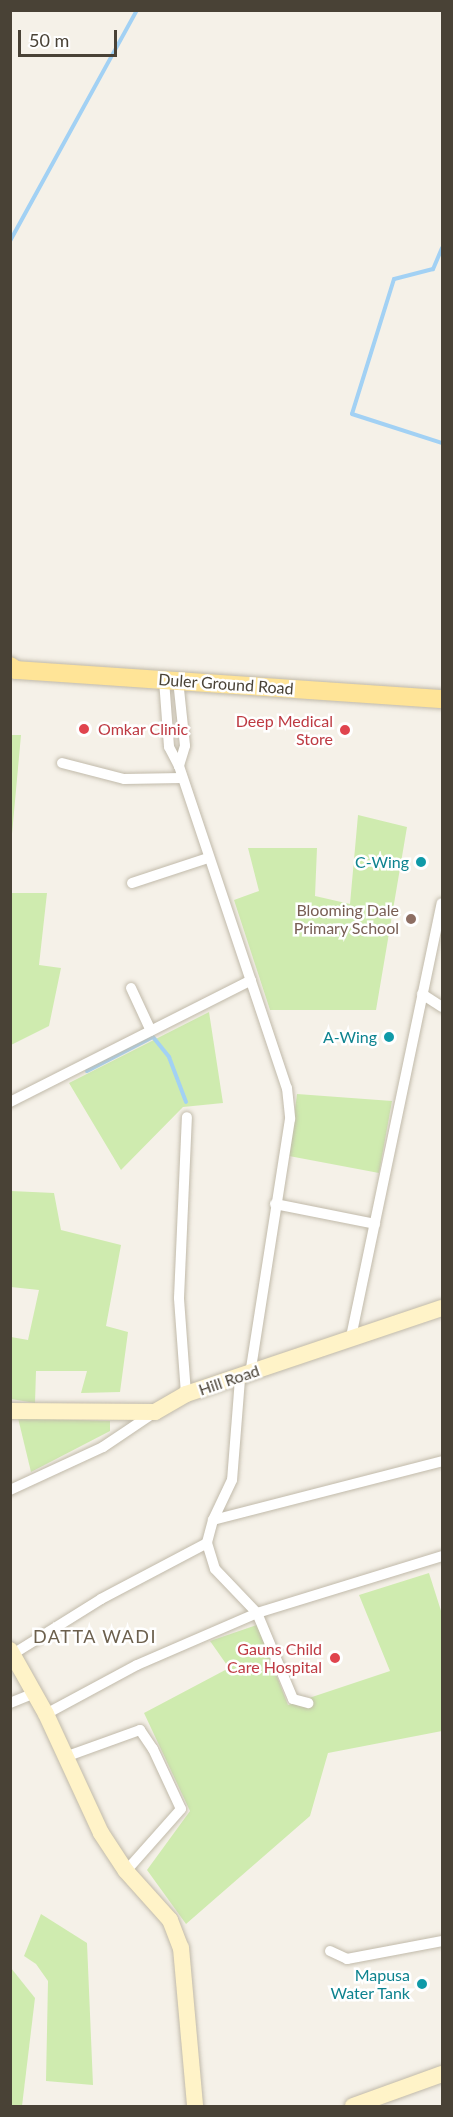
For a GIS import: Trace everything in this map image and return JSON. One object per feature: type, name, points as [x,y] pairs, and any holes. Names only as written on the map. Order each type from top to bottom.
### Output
[{"type":"main road","name":"Duler Ground Road","points":[[12,670],[442,699]]},
{"type":"street","points":[[171,680],[185,746],[180,766],[182,778],[287,1088],[290,1119],[245,1376],[232,1480],[213,1520],[207,1543],[215,1569],[257,1613],[293,1699],[308,1703]]},
{"type":"street","points":[[62,763],[124,779],[182,778]]},
{"type":"street","points":[[132,883],[208,858]]},
{"type":"street","points":[[351,1337],[422,994],[440,926],[442,903]]},
{"type":"street","points":[[10,1102],[251,981]]},
{"type":"street","points":[[131,988],[151,1031]]},
{"type":"street","points":[[422,994],[442,1007]]},
{"type":"street","points":[[186,1394],[179,1298],[187,1117]]},
{"type":"street","points":[[275,1204],[375,1224]]},
{"type":"street","name":"Hill Road","points":[[155,1412],[186,1394],[442,1308]]},
{"type":"street","points":[[10,1411],[155,1412]]},
{"type":"street","points":[[10,1490],[103,1447],[155,1412]]},
{"type":"street","points":[[213,1520],[442,1461]]},
{"type":"street","points":[[195,2106],[181,1947],[170,1920],[126,1871],[101,1833],[46,1714],[12,1652],[101,1599],[207,1543]]},
{"type":"street","points":[[46,1714],[137,1665],[257,1613],[442,1556]]},
{"type":"street","points":[[10,1703],[35,1693]]},
{"type":"street","points":[[65,1757],[140,1730],[153,1749],[181,1809],[126,1871]]},
{"type":"street","points":[[330,1951],[347,1959],[442,1941]]},
{"type":"street","points":[[353,2106],[442,2074]]},
{"type":"green space","points":[[10,735],[21,735],[11,845]]},
{"type":"green space","points":[[358,815],[407,827],[376,1010],[270,1010],[234,900],[259,891],[248,848],[317,848],[315,896],[350,904]]},
{"type":"green space","points":[[11,893],[47,893],[39,965],[61,968],[49,1026],[11,1045]]},
{"type":"green space","points":[[209,1012],[223,1103],[183,1107],[121,1170],[69,1083]]},
{"type":"green space","points":[[297,1094],[392,1101],[379,1173],[289,1156]]},
{"type":"green space","points":[[11,1191],[54,1193],[61,1230],[121,1245],[106,1326],[128,1332],[120,1392],[81,1393],[87,1371],[36,1371],[35,1403],[11,1399],[11,1337],[28,1340],[39,1290],[11,1287]]},
{"type":"green space","points":[[18,1418],[110,1421],[110,1431],[31,1472]]},
{"type":"green space","points":[[429,1573],[442,1614],[442,1731],[328,1753],[310,1816],[186,1924],[147,1870],[190,1811],[144,1713],[229,1668],[210,1641],[257,1625],[288,1705],[390,1671],[359,1595]]},
{"type":"green space","points":[[41,1914],[87,1943],[93,2085],[46,2081],[48,1981],[36,1964],[24,1956]]},
{"type":"green space","points":[[11,1968],[35,1998],[22,2106],[11,2106]]},
{"type":"waterway","points":[[10,241],[137,10]]},
{"type":"waterway","points":[[442,248],[433,269],[394,279],[352,414],[442,443]]},
{"type":"waterway","points":[[87,1071],[153,1037],[169,1057],[186,1102]]},
{"type":"place","name":"Omkar Clinic","points":[[84,729]]},
{"type":"place","name":"Deep Medical Store","points":[[345,730]]},
{"type":"place","name":"C-Wing","points":[[421,862]]},
{"type":"place","name":"Blooming Dale Primary School","points":[[411,919]]},
{"type":"place","name":"A-Wing","points":[[389,1037]]},
{"type":"place","name":"Gauns Child Care Hospital","points":[[335,1658]]},
{"type":"place","name":"Mapusa Water Tank","points":[[422,1984]]},
{"type":"district","name":"DATTA WADI","points":[[95,1636]]}]
